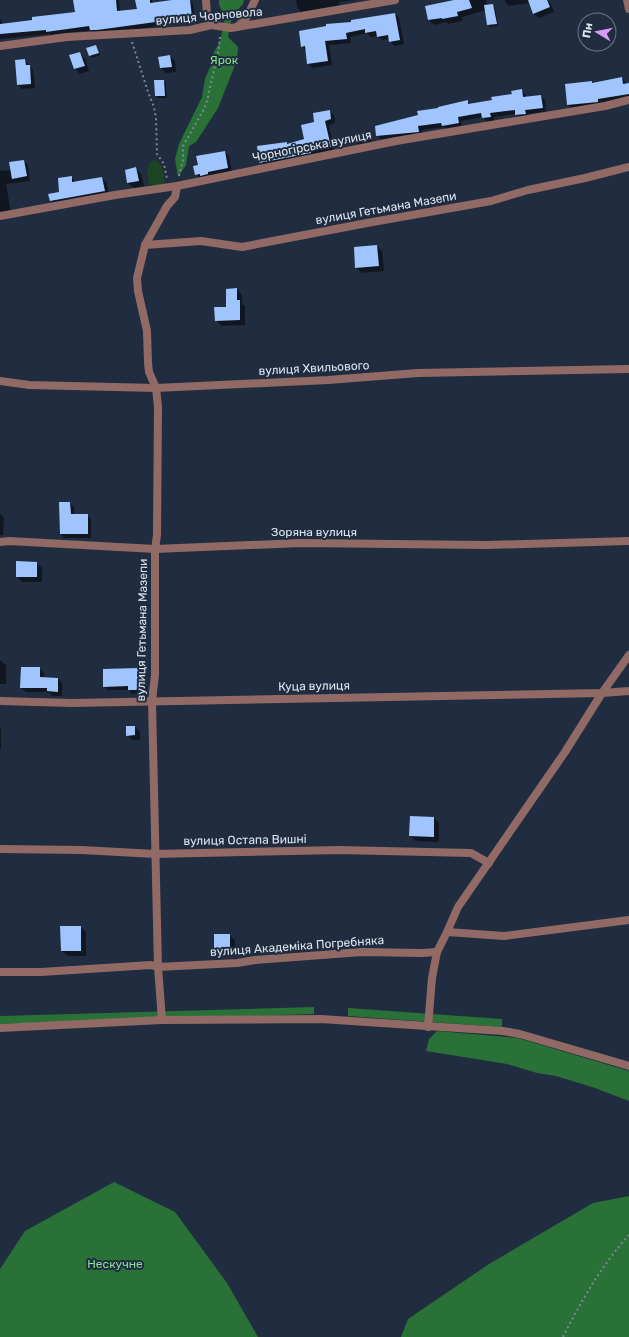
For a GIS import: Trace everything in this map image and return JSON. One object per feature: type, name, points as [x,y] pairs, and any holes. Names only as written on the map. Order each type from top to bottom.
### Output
[{"type":"street","points":[[206,0],[207,15],[211,25]]},
{"type":"street","points":[[228,27],[247,18],[254,0]]},
{"type":"street","name":"вулиця Чорновола","points":[[0,46],[67,37],[190,30],[211,25],[228,27],[263,24],[395,0]]},
{"type":"street","points":[[628,0],[629,9]]},
{"type":"street","name":"Чорногірська вулиця","points":[[0,216],[167,188],[396,141],[605,106],[629,100]]},
{"type":"street","name":"вулиця Гетьмана Мазепи","points":[[145,245],[201,241],[242,248],[367,223],[491,201],[528,190],[629,167]]},
{"type":"street","name":"вулиця Гетьмана Мазепи","points":[[162,1020],[158,967],[152,701],[155,675],[155,550],[157,535],[158,407],[156,388],[149,372],[147,331],[138,291],[137,278],[145,245],[167,206],[175,197],[177,186]]},
{"type":"street","name":"вулиця Хвильового","points":[[0,381],[29,385],[156,388],[418,374],[629,369]]},
{"type":"street","name":"Зоряна вулиця","points":[[0,542],[155,550],[301,543],[487,545],[629,541]]},
{"type":"street","points":[[428,1027],[432,978],[437,952],[458,907],[565,752],[602,693],[629,655]]},
{"type":"street","name":"Куца вулиця","points":[[0,701],[72,703],[602,693],[629,691]]},
{"type":"street","name":"вулиця Остапа Вишні","points":[[0,849],[82,850],[156,854],[340,850],[471,853],[489,863]]},
{"type":"street","points":[[447,932],[504,936],[629,920]]},
{"type":"street","name":"вулиця Академіка Погребняка","points":[[0,972],[41,972],[151,965],[158,967],[238,963],[255,960],[362,952],[422,954],[437,952]]},
{"type":"street","points":[[0,1028],[162,1020],[321,1019],[503,1031],[520,1034],[629,1066]]},
{"type":"path","points":[[177,186],[183,160],[183,146],[204,109],[219,48],[228,27]]},
{"type":"path","points":[[131,34],[133,46],[154,107],[156,118],[157,154],[166,169],[167,188]]},
{"type":"path","points":[[563,1337],[572,1319],[604,1266],[629,1235]]},
{"type":"green space","name":"Ярок","points":[[219,0],[244,0],[243,4],[232,16],[228,37],[238,47],[237,60],[218,108],[196,142],[189,146],[186,165],[178,177],[175,159],[179,144],[202,97],[205,79],[211,65],[212,56],[220,41],[225,17],[219,5]]},
{"type":"green space","points":[[155,160],[161,165],[165,187],[149,184],[147,170],[149,163]]},
{"type":"green space","points":[[314,1007],[314,1014],[0,1024],[0,1016]]},
{"type":"green space","points":[[348,1008],[502,1019],[502,1027],[348,1016]]},
{"type":"green space","points":[[437,1031],[518,1038],[629,1071],[629,1101],[595,1088],[556,1076],[537,1073],[507,1064],[426,1051],[429,1039]]},
{"type":"green space","name":"Нескучне","points":[[114,1182],[175,1212],[227,1283],[258,1337],[0,1337],[0,1269],[25,1231]]},
{"type":"green space","points":[[629,1196],[629,1337],[401,1337],[408,1319],[489,1264],[593,1203]]},
{"type":"building","points":[[73,0],[116,0],[117,11],[137,9],[135,0],[150,0],[150,3],[172,0],[190,0],[192,17],[97,30],[90,30],[89,26],[46,32],[46,30],[0,34],[0,24],[32,20],[32,17],[75,12]]},
{"type":"building","points":[[454,0],[469,0],[472,8],[457,12],[458,16],[428,20],[425,6]]},
{"type":"building","points":[[528,0],[547,0],[550,7],[533,14]]},
{"type":"building","points":[[493,4],[497,24],[487,25],[484,5]]},
{"type":"building","points":[[395,13],[400,40],[389,42],[388,35],[377,37],[376,31],[365,33],[365,29],[346,33],[347,39],[325,41],[328,61],[307,64],[305,46],[301,47],[299,31],[326,26],[326,24],[351,22],[351,20]]},
{"type":"building","points":[[96,45],[99,53],[89,56],[86,48]]},
{"type":"building","points":[[80,52],[85,66],[74,69],[69,55]]},
{"type":"building","points":[[170,55],[172,67],[160,68],[158,57]]},
{"type":"building","points":[[25,59],[26,65],[30,65],[31,84],[17,85],[15,60]]},
{"type":"building","points":[[622,77],[623,84],[629,83],[629,94],[598,99],[598,102],[567,105],[565,84],[592,81],[592,83]]},
{"type":"building","points":[[154,80],[164,80],[165,96],[155,96]]},
{"type":"building","points":[[522,89],[523,97],[541,95],[543,108],[525,110],[526,114],[515,115],[515,110],[490,113],[491,117],[482,118],[481,113],[458,117],[459,123],[442,126],[441,123],[418,126],[419,132],[376,136],[375,126],[418,115],[417,111],[438,108],[468,100],[468,104],[492,100],[491,97],[512,94],[511,91]]},
{"type":"building","points":[[330,110],[331,119],[325,121],[331,147],[311,151],[311,153],[259,163],[257,146],[287,142],[287,144],[304,139],[301,125],[314,122],[313,113]]},
{"type":"building","points":[[366,132],[367,141],[355,143],[354,134]]},
{"type":"building","points":[[225,151],[228,168],[208,172],[208,174],[200,176],[200,174],[195,175],[193,166],[198,165],[196,156]]},
{"type":"building","points":[[24,160],[27,176],[12,179],[9,162]]},
{"type":"building","points":[[136,167],[139,181],[127,183],[125,170]]},
{"type":"building","points":[[72,176],[72,182],[102,177],[105,191],[50,201],[48,194],[59,192],[58,178]]},
{"type":"building","points":[[377,245],[379,266],[355,268],[354,247]]},
{"type":"building","points":[[237,288],[237,300],[240,300],[240,320],[215,321],[214,307],[226,307],[226,289]]},
{"type":"building","points":[[59,502],[70,502],[71,514],[88,514],[88,534],[60,534]]},
{"type":"building","points":[[16,561],[37,562],[37,577],[16,577]]},
{"type":"building","points":[[21,667],[40,667],[40,677],[58,678],[58,692],[47,691],[47,688],[20,688]]},
{"type":"building","points":[[139,668],[139,681],[143,681],[143,690],[128,690],[128,686],[103,687],[103,669]]},
{"type":"building","points":[[126,726],[135,726],[135,735],[126,736]]},
{"type":"building","points":[[410,816],[434,817],[434,837],[409,836]]},
{"type":"building","points":[[60,926],[81,926],[81,951],[61,951]]},
{"type":"building","points":[[214,934],[230,934],[230,949],[214,949]]}]
